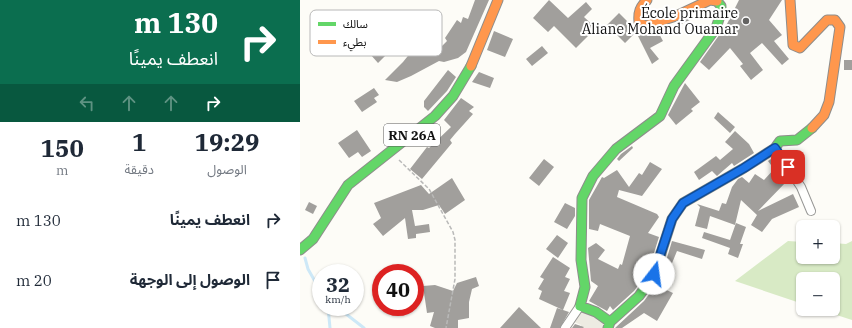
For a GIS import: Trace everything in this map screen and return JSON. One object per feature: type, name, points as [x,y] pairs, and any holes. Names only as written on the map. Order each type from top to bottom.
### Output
[{"type":"street","name":"RN 26A","points":[[300,250],[314,240],[326,217],[347,185],[427,124],[452,97],[474,60],[498,0]]},
{"type":"street","points":[[493,11],[503,0]]},
{"type":"street","points":[[565,328],[580,306],[585,287],[581,260],[582,198],[593,176],[616,149],[660,116],[674,86],[716,28],[721,13],[721,2],[710,0],[676,16],[645,26],[639,22],[637,13],[641,5],[647,0]]},
{"type":"street","points":[[580,306],[594,310],[609,325],[639,296],[654,274],[672,219],[683,203],[744,168],[775,148],[780,141],[797,140],[813,127],[824,114],[829,102],[839,43],[840,27],[836,20],[827,20],[800,48],[793,45],[790,0]]},
{"type":"street","points":[[775,148],[801,187],[811,211]]},
{"type":"path","points":[[391,151],[428,188],[453,232],[455,240],[455,279],[446,328]]},
{"type":"green space","points":[[788,241],[796,242],[796,264],[840,264],[840,244],[846,244],[852,241],[852,320],[840,316],[840,272],[796,272],[796,302],[735,281]]},
{"type":"shaded area","points":[[579,309],[604,315],[617,314],[610,328],[581,328],[581,325],[572,321]]},
{"type":"building","points":[[475,0],[489,0],[466,52],[458,58],[444,62],[439,61],[397,82],[385,80],[408,56],[442,56],[442,46],[447,41],[445,38],[457,20],[461,23],[463,17],[468,19]]},
{"type":"building","points":[[549,0],[568,18],[586,2],[592,9],[584,17],[596,28],[576,48],[554,26],[548,32],[533,18]]},
{"type":"building","points":[[739,0],[782,0],[769,20],[782,35],[774,41],[789,59],[782,65],[762,43],[750,53],[763,70],[751,80],[740,66],[743,64],[730,48],[709,70],[700,62],[727,24]]},
{"type":"building","points":[[619,13],[637,31],[625,43],[607,25]]},
{"type":"building","points":[[693,16],[694,18],[679,25],[678,23]]},
{"type":"building","points":[[657,30],[663,41],[650,48],[659,59],[652,64],[638,36]]},
{"type":"building","points":[[494,31],[513,39],[505,57],[487,50]]},
{"type":"building","points":[[542,46],[548,53],[532,66],[526,59]]},
{"type":"building","points":[[372,56],[385,56],[378,63]]},
{"type":"building","points":[[844,60],[852,60],[852,70],[844,70]]},
{"type":"building","points":[[448,70],[456,77],[447,91],[428,111],[424,107],[424,101]]},
{"type":"building","points":[[479,72],[494,78],[490,88],[472,82]]},
{"type":"building","points":[[685,83],[700,102],[691,109],[693,111],[676,125],[668,115]]},
{"type":"building","points":[[374,88],[379,95],[374,98],[377,102],[362,112],[354,101]]},
{"type":"building","points":[[461,98],[474,107],[469,111],[473,114],[450,140],[452,143],[422,179],[410,169],[427,147],[429,148],[451,127],[444,120]]},
{"type":"building","points":[[718,112],[735,127],[730,133],[714,118]]},
{"type":"building","points":[[357,130],[371,151],[362,157],[358,152],[349,158],[338,143]]},
{"type":"building","points":[[735,131],[749,144],[754,153],[734,166],[732,163],[717,176],[712,171],[699,180],[694,172],[716,156],[720,160],[733,149],[725,142]]},
{"type":"building","points":[[632,146],[633,148],[619,161],[617,159],[621,154]]},
{"type":"building","points":[[774,157],[777,161],[771,165],[768,161]]},
{"type":"building","points":[[544,159],[554,167],[539,186],[529,178]]},
{"type":"building","points":[[650,162],[662,169],[642,196],[619,190],[617,197],[657,214],[659,217],[648,233],[659,237],[648,272],[634,291],[613,310],[610,306],[607,311],[589,301],[598,286],[591,281],[588,248],[596,243],[605,250],[598,259],[618,269],[620,264],[622,265],[630,236],[600,224],[598,231],[589,229],[589,200],[602,177],[604,178],[617,170],[629,187],[639,173],[642,175]]},
{"type":"building","points":[[775,168],[787,181],[758,211],[793,194],[799,207],[772,219],[762,232],[751,225],[757,215],[741,200],[735,225],[710,216],[707,229],[695,226],[700,207],[697,204],[719,211],[722,203],[726,204],[732,187],[738,179],[742,177],[749,183],[755,174],[764,180]]},
{"type":"building","points":[[452,178],[465,200],[445,214],[439,205],[423,210],[412,210],[415,226],[429,224],[430,232],[416,234],[416,238],[408,239],[405,218],[383,236],[373,224],[381,218],[374,203],[421,185],[429,194]]},
{"type":"building","points":[[309,202],[317,206],[313,214],[305,210]]},
{"type":"building","points":[[565,203],[575,208],[575,216],[567,229],[554,222]]},
{"type":"building","points":[[736,223],[746,227],[740,244],[743,244],[738,258],[728,254],[730,248],[702,238],[704,232],[730,240]]},
{"type":"building","points":[[557,235],[568,243],[558,258],[546,249]]},
{"type":"building","points":[[672,241],[705,250],[702,259],[677,251],[668,273],[663,271]]},
{"type":"building","points":[[553,257],[570,268],[565,277],[570,279],[564,291],[570,293],[563,310],[539,299],[542,291],[538,289],[544,279],[540,277]]},
{"type":"building","points":[[476,277],[479,286],[472,289],[469,302],[469,318],[458,320],[458,328],[435,328],[430,326],[434,312],[427,313],[424,286],[435,285],[453,291],[457,283]]},
{"type":"building","points":[[656,285],[673,293],[657,321],[644,313],[622,328],[615,328],[644,301]]},
{"type":"building","points":[[519,307],[541,328],[500,328]]},
{"type":"building","points":[[557,308],[569,312],[560,328],[550,328]]},
{"type":"building","points":[[575,324],[584,327],[572,328]]},
{"type":"waterway","points":[[305,258],[312,276]]},
{"type":"waterway","points":[[329,316],[330,328]]},
{"type":"waterway","points":[[349,316],[364,328]]},
{"type":"traffic: fast","points":[[608,328],[610,322],[596,312],[580,306],[585,287],[581,260],[582,198],[593,176],[616,149],[660,116],[674,86],[716,28],[721,13],[721,6],[717,1]]},
{"type":"traffic: fast","points":[[300,250],[313,239],[348,185],[435,116],[453,96],[471,66]]},
{"type":"traffic: fast","points":[[610,322],[639,296],[654,275],[672,219],[683,203],[744,168],[775,148],[780,141],[797,140],[812,128]]},
{"type":"traffic: slow","points":[[471,66],[498,0]]},
{"type":"traffic: slow","points":[[647,0],[639,12],[639,22],[645,26],[676,16],[710,0],[717,1]]},
{"type":"traffic: slow","points":[[790,0],[793,45],[800,48],[827,20],[835,20],[840,27],[829,102],[824,115],[812,128]]},
{"type":"place","name":"École primaire Aliane Mohand Ouamar","points":[[746,21]]},
{"type":"route","points":[[654,274],[672,219],[683,203],[696,194],[712,187],[744,168],[775,148],[788,167]]}]
